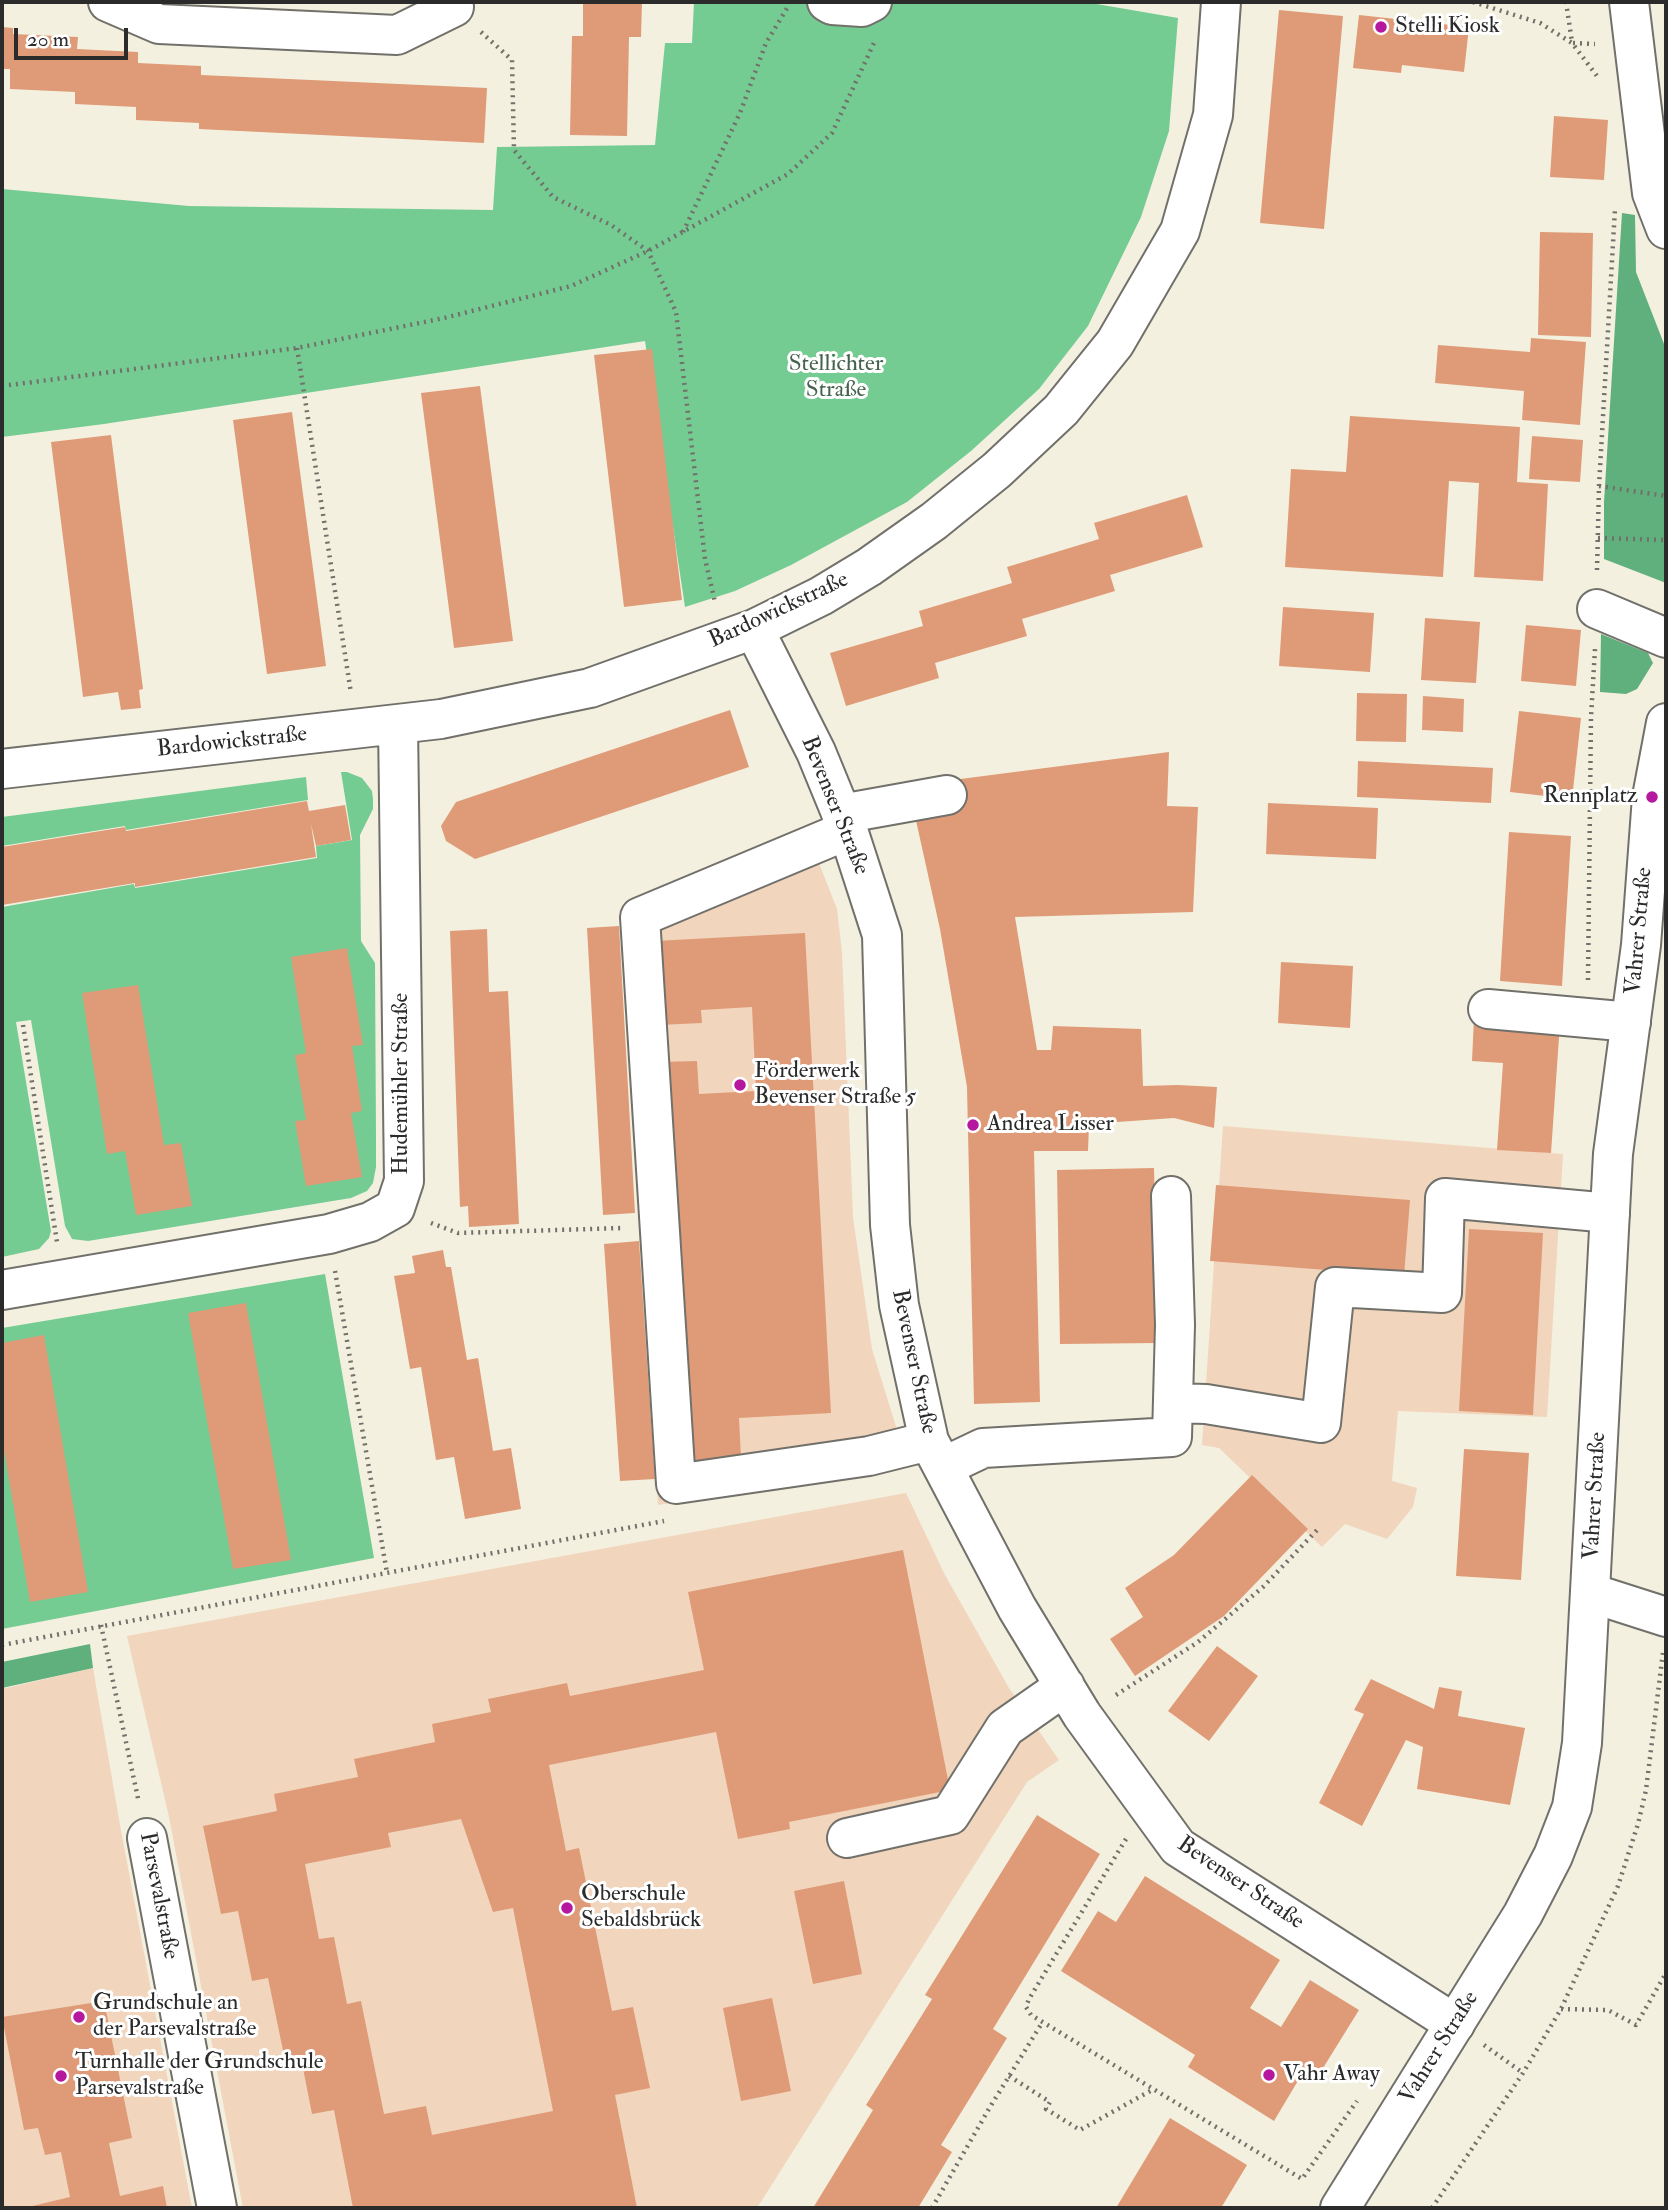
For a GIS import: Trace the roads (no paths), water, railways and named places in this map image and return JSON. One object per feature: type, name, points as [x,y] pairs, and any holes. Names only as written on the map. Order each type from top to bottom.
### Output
[{"type":"street","points":[[108,2],[159,24],[397,35],[452,4]]},
{"type":"street","points":[[827,2],[832,5],[862,7],[874,19]]},
{"type":"street","name":"Bardowickstraße","points":[[2,769],[441,719],[590,688],[739,635],[821,596],[869,567],[934,521],[996,470],[1061,410],[1115,343],[1180,231],[1213,115],[1221,2]]},
{"type":"street","points":[[1629,2],[1653,193],[1666,229]]},
{"type":"street","points":[[1597,609],[1666,638]]},
{"type":"street","name":"Bevenser Straße","points":[[739,635],[816,752],[845,822],[881,935],[890,1225],[899,1306],[936,1454],[1017,1608],[1073,1701],[1178,1847],[1455,2024]]},
{"type":"street","name":"Vahrer Straße","points":[[1340,2208],[1523,1914],[1553,1856],[1572,1807],[1582,1743],[1613,1154],[1641,945],[1652,797],[1666,723]]},
{"type":"street","name":"Hudemühler Straße","points":[[2,1290],[329,1234],[370,1222],[394,1208],[404,1181],[398,724]]},
{"type":"street","points":[[947,795],[845,822],[640,917],[676,1484],[869,1456],[936,1454],[983,1448],[1172,1437],[1175,1325],[1171,1196]]},
{"type":"street","points":[[1488,1009],[1631,1022]]},
{"type":"street","points":[[1173,1404],[1206,1404],[1321,1423],[1335,1287],[1442,1293],[1445,1198],[1610,1213]]},
{"type":"street","points":[[1591,1593],[1665,1628]]},
{"type":"street","points":[[847,1838],[950,1815],[1005,1728],[1073,1701]]},
{"type":"street","name":"Parsevalstraße","points":[[147,1838],[217,2208]]},
{"type":"place","name":"Stelli Kiosk","points":[[1381,27]]},
{"type":"place","name":"Rennplatz","points":[[1652,797]]},
{"type":"place","name":"Förderwerk Bevenser Straße 5","points":[[740,1085]]},
{"type":"place","name":"Andrea Lisser","points":[[973,1125]]},
{"type":"place","name":"Oberschule Sebaldsbrück","points":[[567,1908]]},
{"type":"place","name":"Grundschule an der Parsevalstraße","points":[[79,2017]]},
{"type":"place","name":"Vahr Away","points":[[1269,2075]]},
{"type":"place","name":"Turnhalle der Grundschule Parsevalstraße","points":[[61,2076]]},
{"type":"park label","name":"Stellichter Straße","points":[[836,378]]}]
